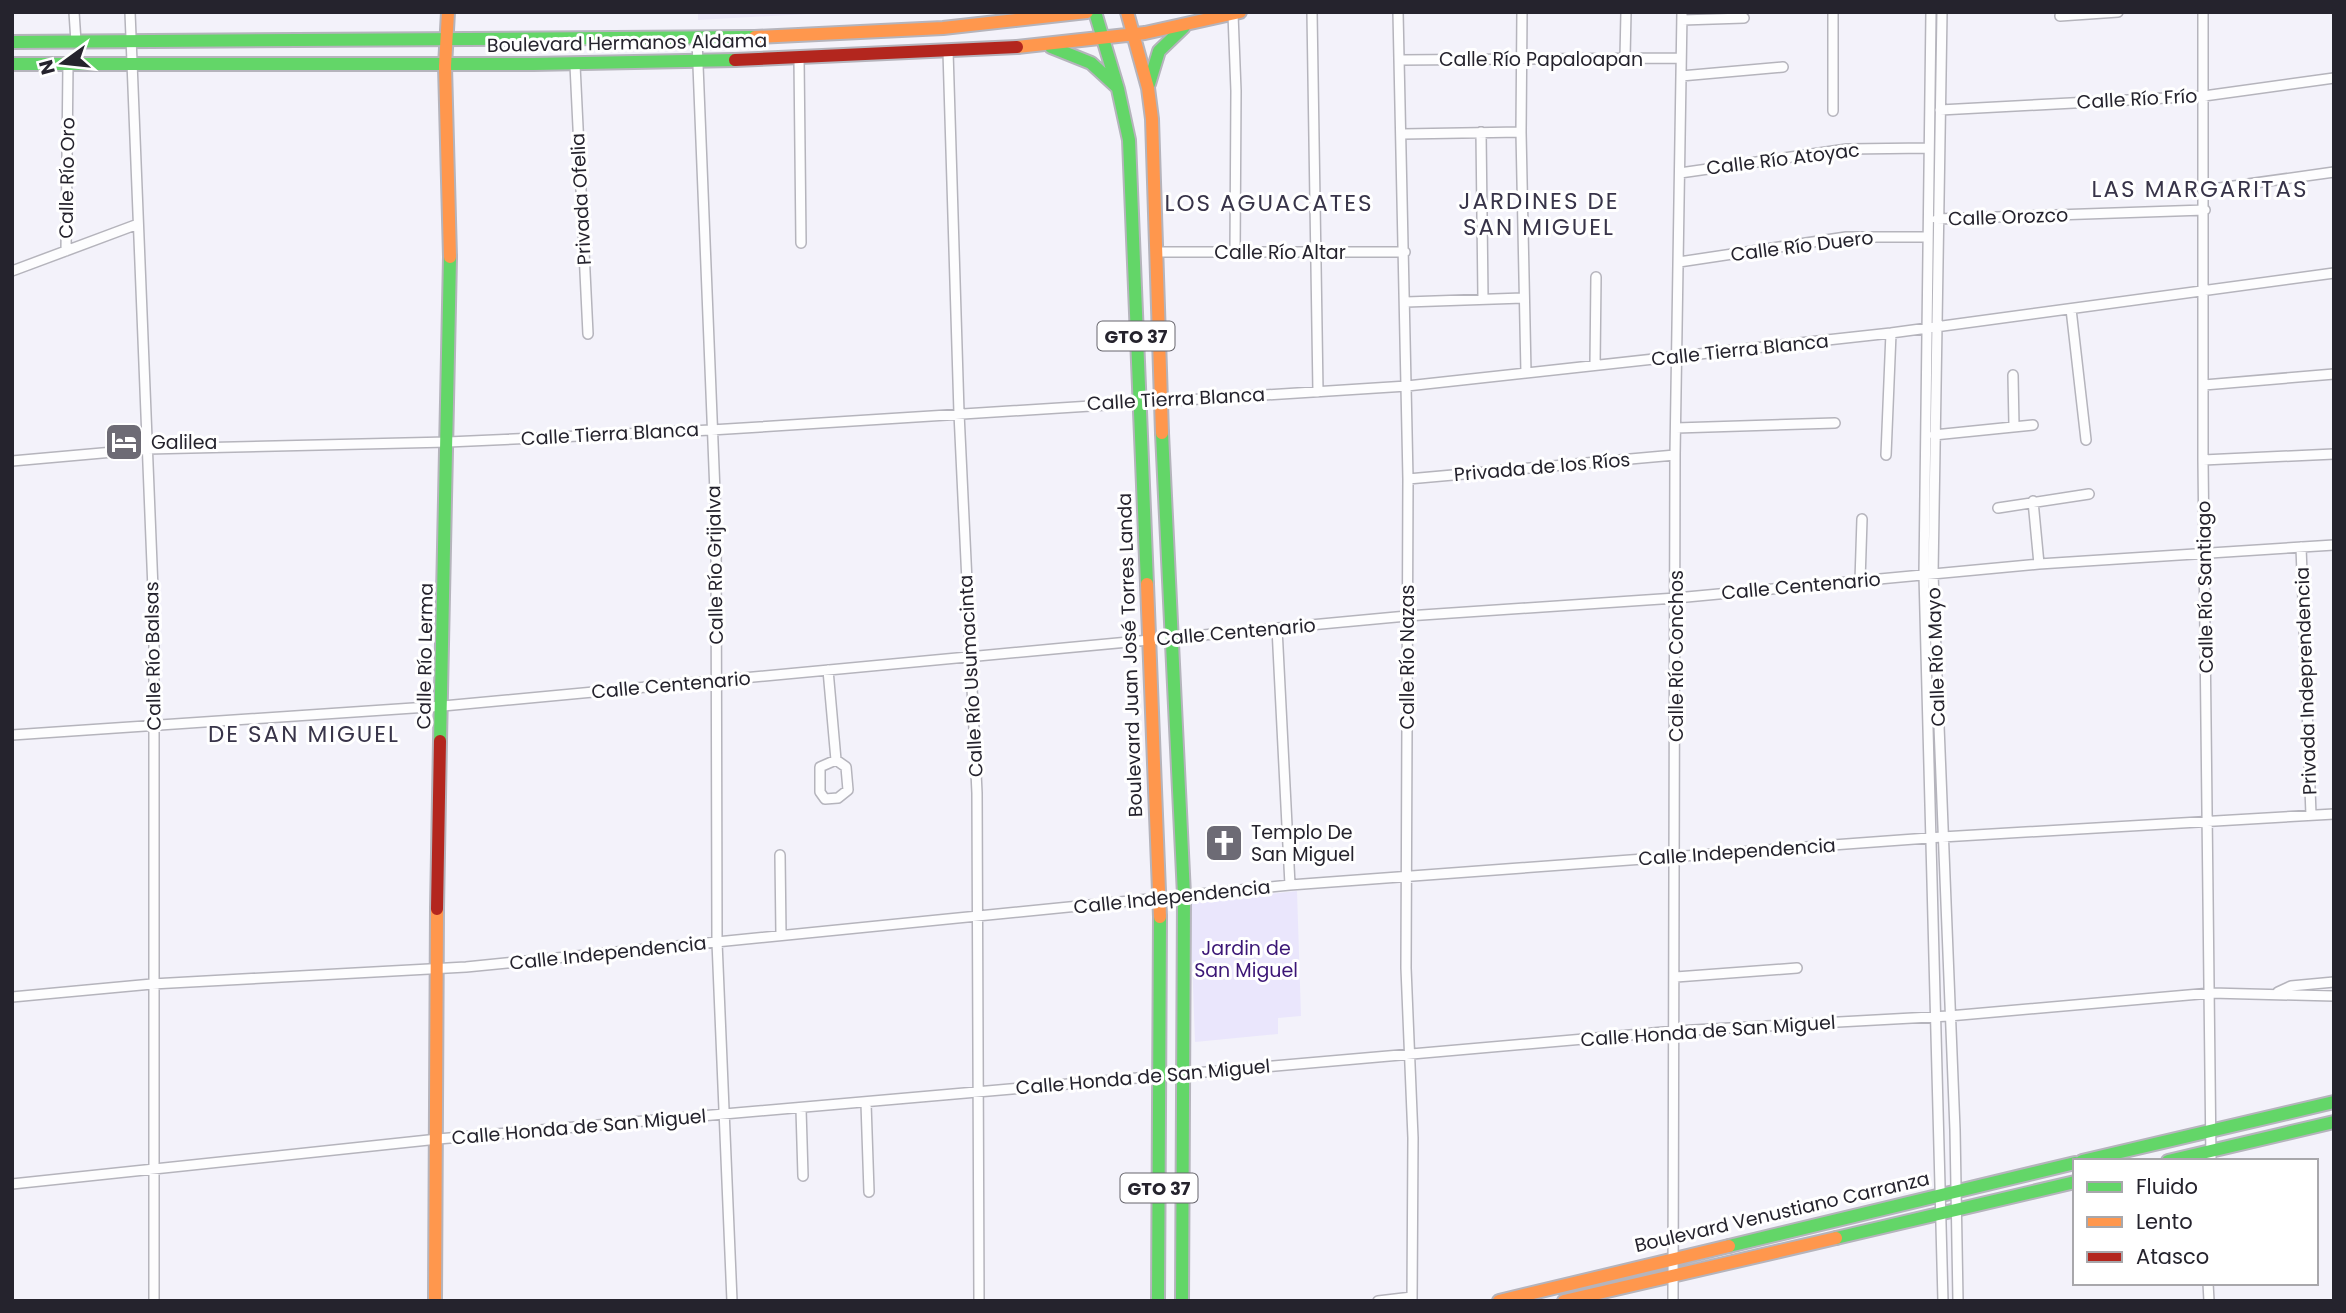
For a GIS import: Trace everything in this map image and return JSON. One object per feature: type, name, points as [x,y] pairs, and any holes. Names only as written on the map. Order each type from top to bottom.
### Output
[{"type":"main road","name":"Calle Río Lerma","points":[[435,1301],[438,1139],[436,970],[450,252],[445,66],[448,12]]},
{"type":"main road","points":[[1032,21],[1048,12]]},
{"type":"main road","name":"Boulevard Hermanos Aldama","points":[[12,41],[447,43],[697,40],[943,29],[1032,21],[1087,12]]},
{"type":"main road","name":"Boulevard Juan José Torres Landa","points":[[1095,12],[1118,89],[1129,140],[1160,899],[1158,1301]]},
{"type":"main road","name":"Boulevard Juan José Torres Landa","points":[[1127,12],[1148,88],[1160,400],[1185,895],[1182,1301]]},
{"type":"main road","name":"Boulevard Hermanos Aldama","points":[[12,64],[445,66],[698,63],[1032,45],[1133,33],[1237,13]]},
{"type":"main road","points":[[1148,88],[1152,64],[1158,50],[1169,37],[1189,24]]},
{"type":"main road","points":[[1032,45],[1057,48],[1080,56],[1101,70],[1118,89]]},
{"type":"main road","points":[[2091,1159],[2334,1102]]},
{"type":"main road","points":[[2185,1159],[2211,1156],[2334,1122]]},
{"type":"main road","name":"Boulevard Venustiano Carranza","points":[[1499,1301],[2073,1163]]},
{"type":"main road","name":"Boulevard Venustiano Carranza","points":[[1568,1300],[2073,1182]]},
{"type":"street","points":[[74,12],[76,42]]},
{"type":"street","name":"Calle Río Balsas","points":[[130,12],[155,726],[152,984],[154,1301]]},
{"type":"street","points":[[1312,12],[1318,392]]},
{"type":"street","name":"Calle Río Nazas","points":[[1398,12],[1407,386],[1406,876],[1413,1138],[1412,1299]]},
{"type":"street","points":[[1522,12],[1521,132],[1526,373]]},
{"type":"street","points":[[1625,58],[1626,12]]},
{"type":"street","points":[[1833,12],[1833,111]]},
{"type":"street","name":"Calle Río Mayo","points":[[1931,12],[1927,237],[1934,435],[1929,574],[1955,1130],[1958,1301]]},
{"type":"street","name":"Calle Río Mayo","points":[[1942,12],[1937,219],[1930,328],[1929,574],[1934,1016],[1940,1131],[1942,1301]]},
{"type":"street","points":[[2060,16],[2118,12]]},
{"type":"street","name":"Calle Río Santiago","points":[[2203,12],[2203,460],[2211,1156]]},
{"type":"street","points":[[1235,253],[1237,13]]},
{"type":"street","points":[[1682,16],[1744,18]]},
{"type":"street","name":"Calle Río Conchos","points":[[1674,1301],[1675,455],[1682,16]]},
{"type":"street","name":"Calle Río Grijalva","points":[[697,40],[716,517],[717,942],[732,1301]]},
{"type":"street","name":"Calle Río Usumacinta","points":[[948,51],[952,91],[959,413],[979,914],[979,1301]]},
{"type":"street","points":[[799,58],[801,243]]},
{"type":"street","name":"Calle Río Papaloapan","points":[[1401,60],[1681,58]]},
{"type":"street","name":"Calle Río Oro","points":[[66,251],[68,64]]},
{"type":"street","name":"Privada Ofelia","points":[[575,65],[588,334]]},
{"type":"street","points":[[1681,76],[1783,67]]},
{"type":"street","name":"Calle Río Frío","points":[[1940,110],[2203,96],[2334,78]]},
{"type":"street","points":[[1481,132],[1483,298]]},
{"type":"street","points":[[1403,134],[1521,132]]},
{"type":"street","name":"Calle Río Atoyac","points":[[1680,173],[1847,149],[1929,148]]},
{"type":"street","points":[[2204,190],[2334,172]]},
{"type":"street","name":"Calle Orozco","points":[[1937,219],[2205,211]]},
{"type":"street","points":[[12,271],[138,224]]},
{"type":"street","name":"Calle Río Duero","points":[[1679,262],[1846,237],[1927,237]]},
{"type":"street","name":"Calle Río Altar","points":[[1156,252],[1405,252]]},
{"type":"street","name":"Calle Tierra Blanca","points":[[12,461],[147,449],[448,442],[711,430],[1139,400],[1407,386],[1891,333],[2205,288],[2334,273]]},
{"type":"street","points":[[1595,365],[1596,277]]},
{"type":"street","points":[[1406,302],[1523,298]]},
{"type":"street","points":[[2071,309],[2086,440]]},
{"type":"street","points":[[1886,455],[1891,333]]},
{"type":"street","points":[[2203,385],[2334,374]]},
{"type":"street","points":[[2013,375],[2014,426]]},
{"type":"street","points":[[1676,428],[1835,423]]},
{"type":"street","points":[[1934,435],[2033,425]]},
{"type":"street","points":[[2203,460],[2334,454]]},
{"type":"street","name":"Privada de los Ríos","points":[[1408,480],[1675,455]]},
{"type":"street","points":[[1998,508],[2089,494]]},
{"type":"street","points":[[2033,501],[2039,564]]},
{"type":"street","points":[[1860,581],[1862,519]]},
{"type":"street","name":"Calle Centenario","points":[[12,735],[443,706],[1407,616],[1676,598],[2039,564],[2334,545]]},
{"type":"street","name":"Privada Indeprendencia","points":[[2301,547],[2311,816]]},
{"type":"street","points":[[1277,628],[1290,885]]},
{"type":"street","points":[[828,670],[836,760],[846,767],[848,790],[838,799],[825,799],[820,792],[820,767],[836,760]]},
{"type":"street","name":"Calle Independencia","points":[[12,997],[152,984],[436,970],[1290,885],[1942,837],[2334,814]]},
{"type":"street","points":[[780,855],[781,935]]},
{"type":"street","points":[[1676,977],[1797,968]]},
{"type":"street","name":"Calle Honda de San Miguel","points":[[2276,993],[2291,986],[2334,982]]},
{"type":"street","name":"Calle Honda de San Miguel","points":[[12,1184],[438,1139],[1675,1031],[1949,1016],[2211,993],[2334,996]]},
{"type":"street","points":[[866,1103],[869,1192]]},
{"type":"street","points":[[801,1108],[803,1177]]},
{"type":"street","points":[[1940,1131],[1955,1130]]},
{"type":"street","points":[[1378,1301],[1412,1299]]},
{"type":"shaded area","points":[[698,12],[842,12],[698,20]]},
{"type":"green space","name":"Jardin de San Miguel","points":[[1297,891],[1301,1016],[1278,1018],[1278,1034],[1195,1042],[1190,903]]},
{"type":"traffic: fast","points":[[1095,12],[1118,89],[1129,140],[1147,584]]},
{"type":"traffic: fast","points":[[1149,84],[1159,51],[1184,27]]},
{"type":"traffic: fast","points":[[12,42],[755,37]]},
{"type":"traffic: fast","points":[[1051,47],[1091,63],[1116,86]]},
{"type":"traffic: fast","points":[[12,64],[534,64],[735,60]]},
{"type":"traffic: fast","points":[[440,741],[450,257]]},
{"type":"traffic: fast","points":[[1162,433],[1184,895],[1182,1301]]},
{"type":"traffic: fast","points":[[1158,1301],[1160,917]]},
{"type":"traffic: fast","points":[[2091,1159],[2334,1102]]},
{"type":"traffic: fast","points":[[2177,1159],[2334,1122]]},
{"type":"traffic: fast","points":[[1729,1246],[2073,1163]]},
{"type":"traffic: fast","points":[[1836,1238],[2073,1182]]},
{"type":"traffic: slow","points":[[448,12],[445,66],[450,257]]},
{"type":"traffic: slow","points":[[755,37],[943,28],[1087,12]]},
{"type":"traffic: slow","points":[[1127,12],[1148,88],[1152,119],[1162,433]]},
{"type":"traffic: slow","points":[[1017,47],[1145,33],[1240,12]]},
{"type":"traffic: slow","points":[[1147,584],[1160,917]]},
{"type":"traffic: slow","points":[[435,1301],[437,909]]},
{"type":"traffic: slow","points":[[1564,1301],[1836,1238]]},
{"type":"traffic: slow","points":[[1499,1301],[1729,1246]]},
{"type":"traffic: jam","points":[[735,60],[1017,47]]},
{"type":"traffic: jam","points":[[437,909],[440,741]]},
{"type":"place","name":"Galilea","points":[[124,442]]},
{"type":"place","name":"Templo De San Miguel","points":[[1224,843]]},
{"type":"district","name":"LAS MARGARITAS","points":[[2200,189]]},
{"type":"district","name":"LOS AGUACATES","points":[[1269,203]]},
{"type":"district","name":"JARDINES DE SAN MIGUEL","points":[[1539,214]]},
{"type":"district","name":"DE SAN MIGUEL","points":[[304,734]]}]
